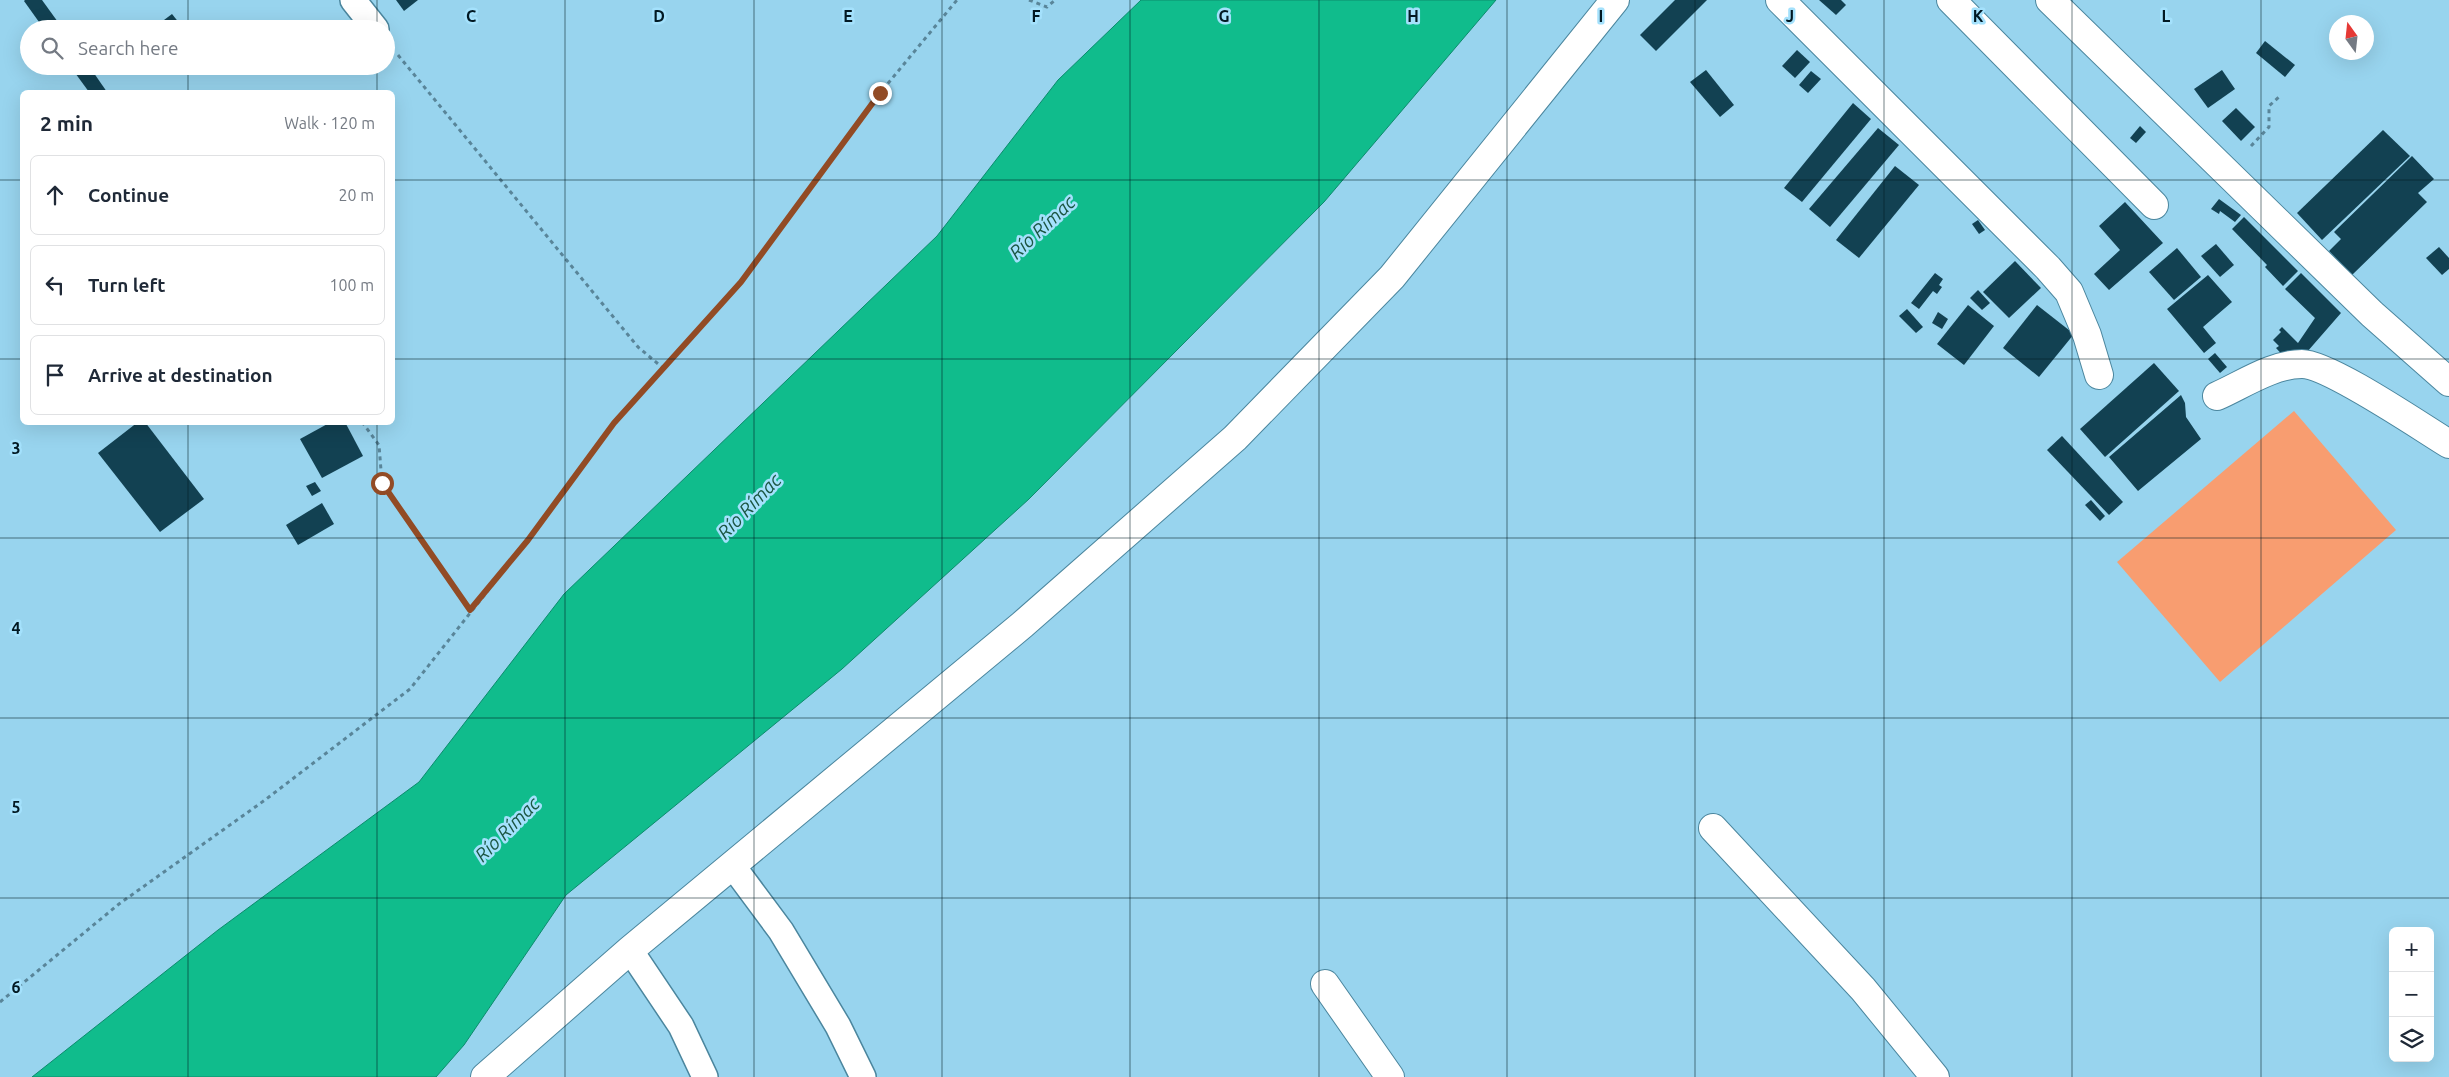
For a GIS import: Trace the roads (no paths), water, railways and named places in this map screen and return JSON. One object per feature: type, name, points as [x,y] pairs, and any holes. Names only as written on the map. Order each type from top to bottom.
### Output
[{"type":"street","points":[[485,1077],[630,950],[1022,625],[1235,438],[1392,277],[1615,0]]},
{"type":"street","points":[[1780,0],[2041,261],[2069,292],[2087,336],[2099,375]]},
{"type":"street","points":[[1951,0],[2154,205]]},
{"type":"street","points":[[2050,0],[2372,314],[2449,382]]},
{"type":"street","points":[[2217,396],[2274,370],[2303,364],[2332,373],[2449,444]]},
{"type":"street","points":[[1713,828],[1863,989],[1935,1077]]},
{"type":"street","points":[[1324,984],[1390,1077]]},
{"type":"lane","points":[[353,0],[369,20]]},
{"type":"lane","points":[[732,865],[781,931],[838,1026],[863,1077]]},
{"type":"lane","points":[[630,950],[681,1026],[705,1077]]},
{"type":"water","name":"Río Rímac","points":[[1141,0],[1496,0],[1324,202],[1029,499],[842,669],[566,895],[464,1045],[436,1077],[32,1077],[218,930],[419,782],[564,594],[937,236],[1058,80]]}]
